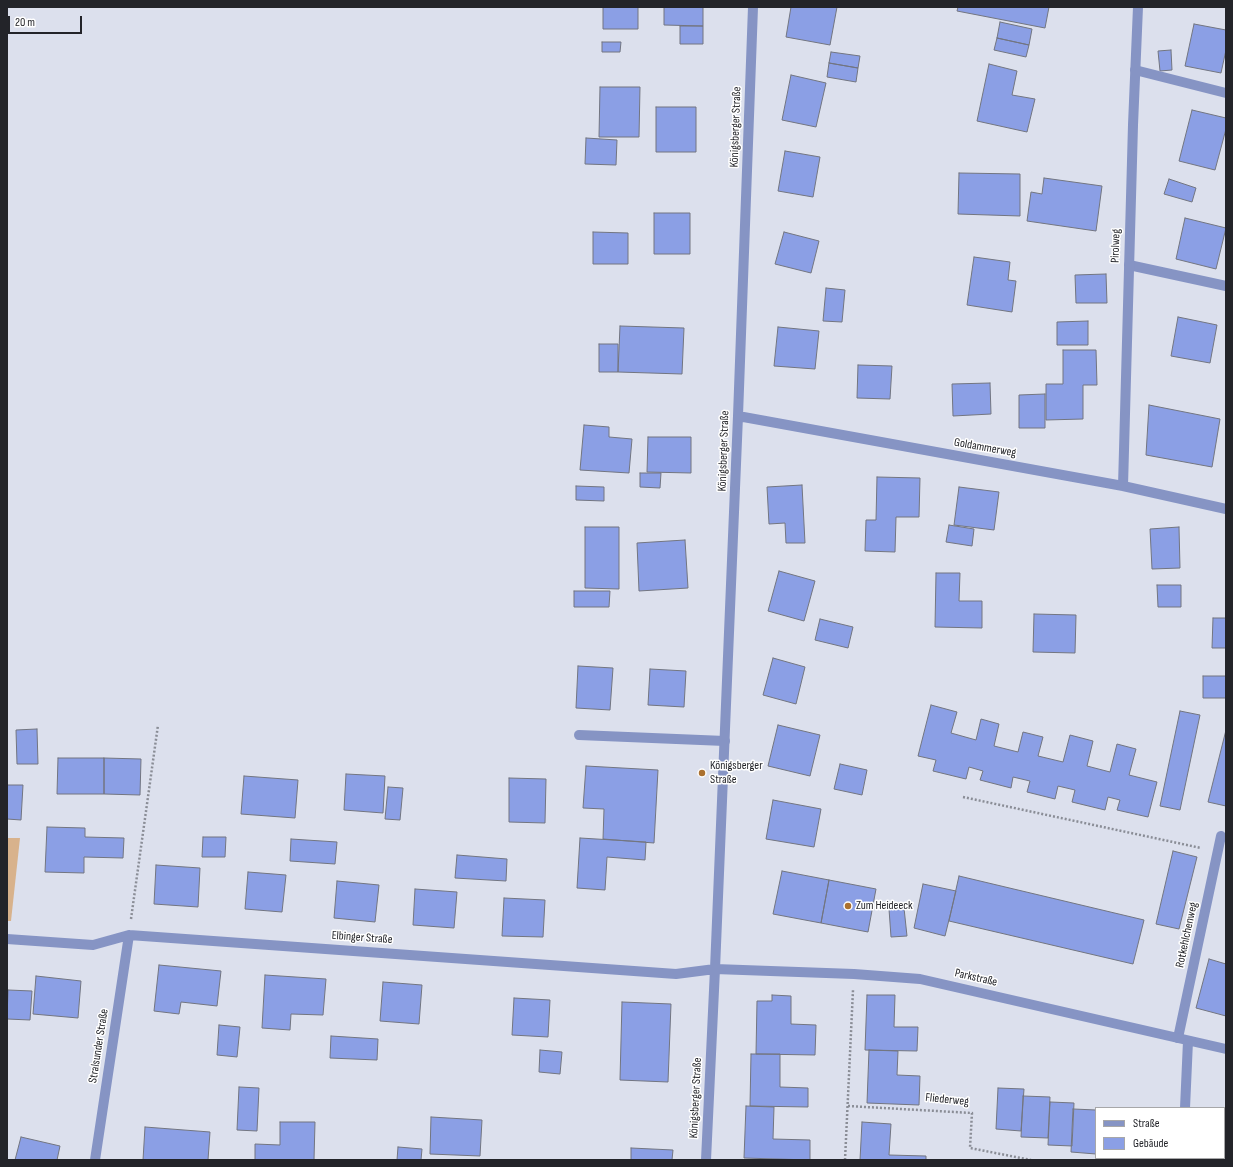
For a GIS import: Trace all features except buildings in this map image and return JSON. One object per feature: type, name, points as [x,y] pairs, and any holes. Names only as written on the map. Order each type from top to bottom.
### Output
[{"type":"street","name":"Königsberger Straße","points":[[706,1160],[716,969],[753,7]]},
{"type":"street","name":"Pirolweg","points":[[1123,486],[1138,7]]},
{"type":"street","points":[[1135,70],[1226,93]]},
{"type":"street","points":[[1129,265],[1226,286]]},
{"type":"street","name":"Goldammerweg","points":[[738,416],[1123,486],[1226,509]]},
{"type":"street","points":[[579,735],[725,741]]},
{"type":"street","name":"Rotkehlchenweg","points":[[1178,1038],[1220,836]]},
{"type":"street","name":"Elbinger Straße","points":[[7,939],[93,945],[129,935],[676,974],[716,969]]},
{"type":"street","name":"Stralsunder Straße","points":[[95,1160],[129,935]]},
{"type":"street","name":"Parkstraße","points":[[716,969],[854,974],[920,979],[1226,1049]]},
{"type":"street","points":[[1185,1107],[1188,1041]]},
{"type":"path","points":[[129,935],[158,726]]},
{"type":"path","points":[[963,797],[1217,852]]},
{"type":"path","points":[[845,1160],[854,974]]},
{"type":"path","name":"Fliederweg","points":[[848,1106],[972,1113],[970,1148],[1031,1160]]},
{"type":"shaded area","points":[[7,838],[20,838],[11,921],[7,921]]},
{"type":"place","name":"Königsberger Straße","points":[[702,773]]},
{"type":"place","name":"Zum Heideeck","points":[[848,906]]}]
